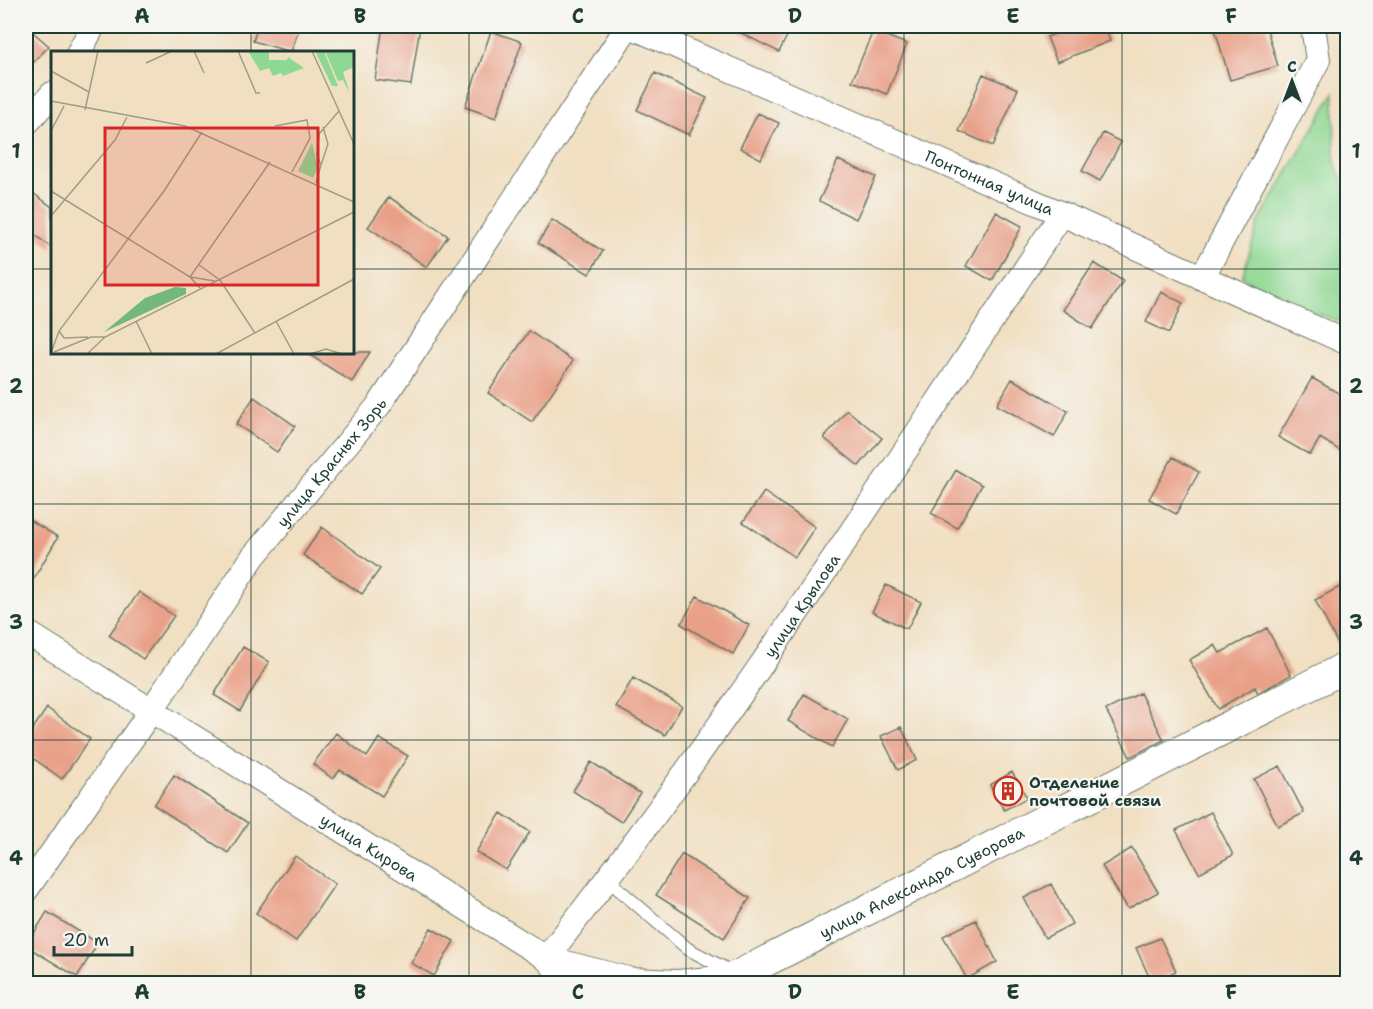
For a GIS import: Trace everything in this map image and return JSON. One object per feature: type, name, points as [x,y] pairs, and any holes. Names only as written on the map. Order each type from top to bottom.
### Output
[{"type":"street","points":[[80,51],[93,26]]},
{"type":"street","name":"Понтонная улица","points":[[629,26],[1062,214],[1347,343]]},
{"type":"street","name":"улица Красных Зорь","points":[[26,890],[151,711],[253,557],[379,405],[629,26]]},
{"type":"street","points":[[1202,278],[1318,60],[1313,26]]},
{"type":"street","points":[[26,124],[51,95]]},
{"type":"street","name":"улица Крылова","points":[[546,958],[608,880],[782,633],[1062,214]]},
{"type":"street","name":"улица Кирова","points":[[26,632],[546,958],[632,980],[735,981]]},
{"type":"street","name":"улица Александра Суворова","points":[[735,981],[961,860],[1347,666]]},
{"type":"street","points":[[546,958],[570,984]]},
{"type":"lane","points":[[608,880],[688,949],[735,981]]},
{"type":"green space","points":[[1334,93],[1335,163],[1347,192],[1347,309],[1338,321],[1272,298],[1242,277],[1259,221]]},
{"type":"building","points":[[26,26],[49,46],[26,70]]},
{"type":"building","points":[[258,26],[300,26],[291,51],[253,41]]},
{"type":"building","points":[[383,26],[420,26],[411,85],[375,80]]},
{"type":"building","points":[[727,26],[792,26],[779,52]]},
{"type":"building","points":[[1076,26],[1104,26],[1110,41],[1057,62],[1047,37]]},
{"type":"building","points":[[1214,26],[1266,26],[1278,66],[1230,80]]},
{"type":"building","points":[[491,31],[522,42],[496,118],[465,107]]},
{"type":"building","points":[[873,31],[907,44],[887,94],[852,81]]},
{"type":"building","points":[[655,73],[707,98],[689,135],[637,110]]},
{"type":"building","points":[[983,74],[1018,89],[993,146],[959,131]]},
{"type":"building","points":[[758,113],[779,123],[761,159],[740,148]]},
{"type":"building","points":[[1103,133],[1121,142],[1100,181],[1082,171]]},
{"type":"building","points":[[838,160],[876,177],[856,219],[819,201]]},
{"type":"building","points":[[26,188],[51,206],[51,247],[26,228]]},
{"type":"building","points":[[389,197],[448,236],[427,267],[368,227]]},
{"type":"building","points":[[996,212],[1022,226],[992,281],[966,266]]},
{"type":"building","points":[[552,220],[603,251],[589,274],[538,243]]},
{"type":"building","points":[[1094,263],[1123,281],[1092,329],[1063,310]]},
{"type":"building","points":[[1161,292],[1183,303],[1169,333],[1146,322]]},
{"type":"building","points":[[529,331],[573,361],[532,422],[488,393]]},
{"type":"building","points":[[370,352],[352,382],[308,354]]},
{"type":"building","points":[[1312,378],[1347,398],[1347,455],[1320,438],[1310,455],[1278,437]]},
{"type":"building","points":[[1012,379],[1068,411],[1054,437],[997,405]]},
{"type":"building","points":[[254,397],[295,426],[277,452],[236,424]]},
{"type":"building","points":[[847,410],[882,438],[859,466],[824,438]]},
{"type":"building","points":[[1173,457],[1199,472],[1176,514],[1149,499]]},
{"type":"building","points":[[956,470],[982,485],[957,528],[931,513]]},
{"type":"building","points":[[764,492],[815,527],[795,557],[743,522]]},
{"type":"building","points":[[26,518],[58,537],[26,592]]},
{"type":"building","points":[[322,527],[380,569],[362,594],[303,555]]},
{"type":"building","points":[[1347,583],[1347,649],[1341,650],[1315,600]]},
{"type":"building","points":[[886,585],[921,602],[907,629],[872,612]]},
{"type":"building","points":[[139,592],[174,616],[143,659],[109,635]]},
{"type":"building","points":[[697,596],[749,625],[733,654],[681,624]]},
{"type":"building","points":[[1267,628],[1291,675],[1258,693],[1255,687],[1218,709],[1189,660],[1215,645],[1220,653]]},
{"type":"building","points":[[243,647],[269,662],[240,711],[214,695]]},
{"type":"building","points":[[633,678],[682,706],[665,735],[616,707]]},
{"type":"building","points":[[1140,693],[1164,740],[1130,757],[1106,710]]},
{"type":"building","points":[[804,694],[848,719],[832,747],[788,721]]},
{"type":"building","points":[[47,708],[90,739],[62,779],[26,753],[26,739]]},
{"type":"building","points":[[901,727],[917,760],[898,770],[881,736]]},
{"type":"building","points":[[336,733],[367,757],[379,738],[408,756],[382,796],[340,770],[333,779],[313,764]]},
{"type":"building","points":[[591,762],[640,793],[621,822],[573,791]]},
{"type":"building","points":[[1280,766],[1304,813],[1278,826],[1254,779]]},
{"type":"building","name":"Отделение почтовой связи","points":[[1012,772],[1027,798],[1004,810],[990,785]]},
{"type":"building","points":[[174,775],[248,823],[228,853],[154,805]]},
{"type":"building","points":[[1211,812],[1233,855],[1199,873],[1176,830]]},
{"type":"building","points":[[501,813],[530,832],[506,870],[476,852]]},
{"type":"building","points":[[1132,848],[1158,892],[1128,909],[1102,866]]},
{"type":"building","points":[[682,854],[750,898],[724,938],[656,895]]},
{"type":"building","points":[[295,856],[335,884],[296,941],[256,913]]},
{"type":"building","points":[[1051,884],[1072,924],[1045,938],[1024,898]]},
{"type":"building","points":[[47,912],[98,943],[77,977],[26,946]]},
{"type":"building","points":[[976,920],[997,962],[967,979],[943,936]]},
{"type":"building","points":[[431,928],[454,941],[434,976],[411,963]]},
{"type":"building","points":[[1160,938],[1176,971],[1152,983],[1136,948]]},
{"type":"place","name":"Отделение почтовой связи","points":[[1008,791]]}]
